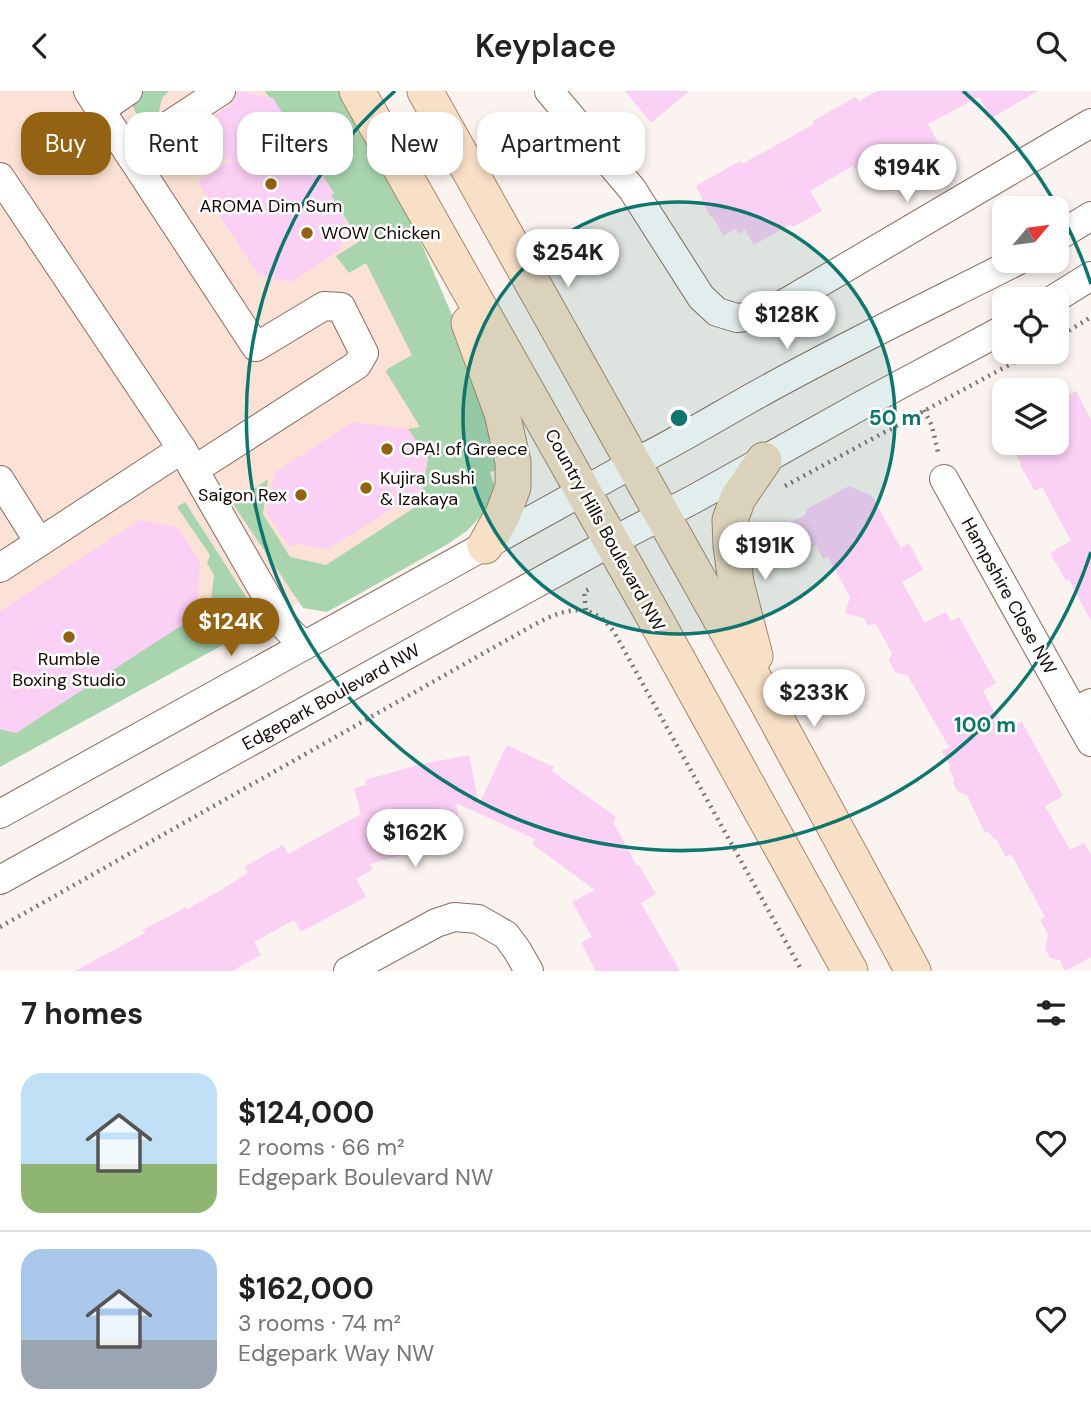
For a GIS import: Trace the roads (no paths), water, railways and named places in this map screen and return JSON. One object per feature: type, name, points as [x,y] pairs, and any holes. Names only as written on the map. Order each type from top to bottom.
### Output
[{"type":"main road","name":"Country Hills Boulevard NW","points":[[357,91],[850,971]]},
{"type":"main road","points":[[425,91],[663,514],[914,971]]},
{"type":"main road","points":[[431,222],[502,413],[513,462],[513,487],[503,514],[485,545]]},
{"type":"main road","points":[[766,700],[736,583],[730,520],[738,498],[772,475]]},
{"type":"street","points":[[125,147],[94,100],[128,91]]},
{"type":"street","points":[[189,112],[221,91]]},
{"type":"street","points":[[549,91],[632,189],[701,297],[717,312],[737,318],[765,315],[1091,123]]},
{"type":"street","points":[[0,568],[39,542],[362,360],[364,353],[341,307],[334,305],[324,306],[256,347],[143,175]]},
{"type":"street","points":[[0,177],[188,459],[282,622],[303,646]]},
{"type":"street","points":[[1069,230],[1091,216]]},
{"type":"street","points":[[0,814],[751,398],[993,273]]},
{"type":"street","points":[[1069,290],[1091,276]]},
{"type":"street","name":"Edgepark Boulevard NW","points":[[0,880],[663,514],[694,499],[772,475],[862,405],[992,335]]},
{"type":"street","name":"Hampshire Close NW","points":[[944,479],[1083,708],[1091,742]]},
{"type":"street","points":[[0,480],[39,542]]},
{"type":"street","points":[[348,971],[436,923],[454,917],[478,919],[506,935],[529,971]]},
{"type":"place","name":"AROMA Dim Sum","points":[[271,184]]},
{"type":"place","name":"WOW Chicken","points":[[307,233]]},
{"type":"place","name":"OPA! of Greece","points":[[387,449]]},
{"type":"place","name":"Kujira Sushi & Izakaya","points":[[366,488]]},
{"type":"place","name":"Saigon Rex","points":[[301,495]]},
{"type":"place","name":"Rumble Boxing Studio","points":[[69,637]]}]
